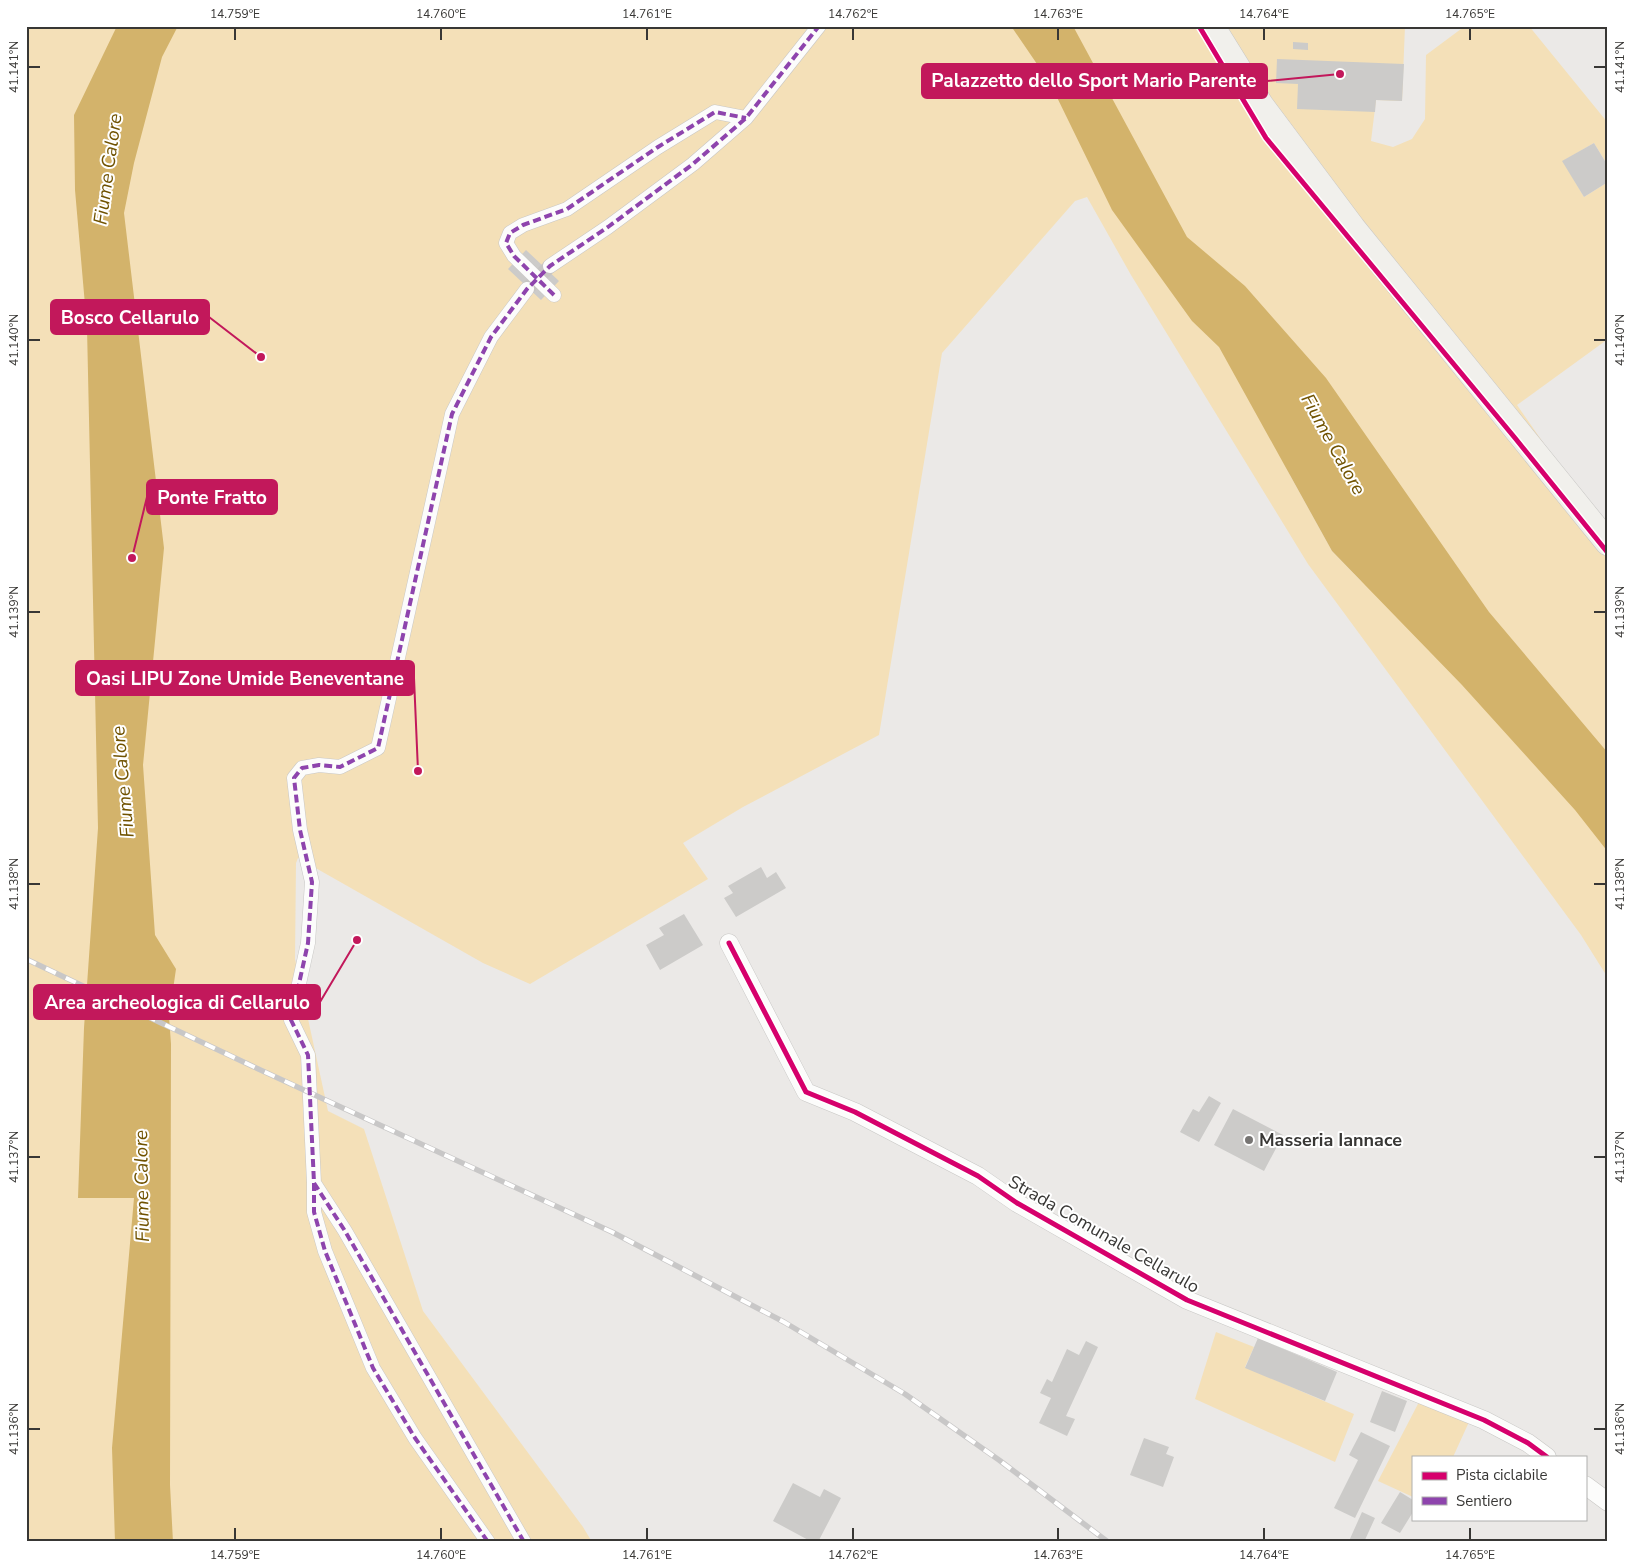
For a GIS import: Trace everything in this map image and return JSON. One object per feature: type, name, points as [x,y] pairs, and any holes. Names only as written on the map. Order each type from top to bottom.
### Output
[{"type":"main road","points":[[1212,26],[1261,105],[1353,228],[1608,543]]},
{"type":"street","points":[[550,266],[608,227],[693,164],[746,118],[819,26]]},
{"type":"street","points":[[554,294],[514,256],[506,243],[510,233],[523,225],[567,209],[658,147],[715,112],[746,118]]},
{"type":"street","points":[[488,1542],[415,1438],[373,1368],[325,1251],[314,1212],[308,1055],[291,1020],[308,943],[312,882],[300,830],[294,778],[302,768],[319,765],[340,766],[378,748],[452,414],[491,337],[527,289]]},
{"type":"street","name":"Strada Comunale Cellarulo","points":[[729,943],[806,1092],[856,1112],[978,1176],[1017,1203],[1187,1300],[1484,1420],[1528,1443],[1546,1456]]},
{"type":"street","points":[[314,1183],[345,1231],[524,1542]]},
{"type":"street","points":[[1586,1486],[1608,1502]]},
{"type":"shaded area","points":[[26,26],[1405,26],[1402,101],[1376,100],[1371,141],[1393,147],[1412,139],[1425,119],[1426,55],[1465,26],[1529,26],[1608,123],[1608,166],[1594,143],[1563,161],[1584,197],[1608,182],[1608,339],[1517,405],[1608,536],[1608,978],[1581,935],[1308,564],[1131,275],[1087,197],[1075,201],[942,353],[879,735],[743,807],[683,843],[708,879],[530,984],[483,963],[298,858],[296,863],[295,959],[328,1111],[364,1129],[423,1311],[583,1527],[592,1542],[26,1542]],"holes":[[[1286,468],[1362,582],[1332,551]]]},
{"type":"shaded area","points":[[1216,1332],[1254,1347],[1245,1367],[1354,1414],[1335,1462],[1195,1399]]},
{"type":"shaded area","points":[[1420,1400],[1469,1422],[1453,1456],[1412,1456],[1412,1497],[1378,1481]]},
{"type":"water","name":"Fiume Calore","points":[[117,26],[178,26],[162,57],[134,163],[124,213],[164,548],[143,765],[155,935],[176,969],[169,1017],[171,1044],[170,1485],[173,1542],[115,1542],[112,1448],[134,1198],[78,1198],[84,1028],[98,828],[87,328],[75,190],[74,115]]},
{"type":"water","name":"Fiume Calore","points":[[1011,26],[1073,26],[1187,237],[1245,286],[1326,378],[1489,612],[1608,753],[1608,852],[1575,810],[1462,685],[1332,551],[1219,347],[1192,321],[1112,210],[1050,83]]},
{"type":"building","points":[[1293,42],[1308,43],[1308,50],[1293,49]]},
{"type":"building","points":[[1277,59],[1404,64],[1402,101],[1376,100],[1375,112],[1297,109],[1298,84],[1276,83]]},
{"type":"building","points":[[1594,143],[1608,166],[1608,182],[1584,197],[1562,161]]},
{"type":"building","points":[[526,250],[559,281],[541,300],[508,269]]},
{"type":"building","points":[[761,867],[767,878],[776,872],[786,888],[736,917],[724,898],[733,893],[728,886]]},
{"type":"building","points":[[684,914],[703,945],[660,970],[646,945],[664,935],[659,928]]},
{"type":"building","points":[[1209,1096],[1221,1103],[1199,1142],[1180,1132],[1193,1109],[1199,1112]]},
{"type":"building","name":"Masseria Iannace","points":[[1233,1109],[1283,1135],[1264,1171],[1214,1145]]},
{"type":"building","points":[[1258,1338],[1337,1372],[1325,1401],[1245,1368]]},
{"type":"building","points":[[1086,1341],[1098,1347],[1066,1416],[1075,1419],[1067,1436],[1039,1423],[1051,1398],[1040,1393],[1047,1379],[1052,1382],[1067,1349],[1079,1355]]},
{"type":"building","points":[[1382,1391],[1407,1401],[1395,1432],[1370,1422]]},
{"type":"building","points":[[1361,1432],[1390,1446],[1355,1518],[1334,1508],[1358,1460],[1349,1455]]},
{"type":"building","points":[[1144,1438],[1169,1447],[1166,1454],[1174,1457],[1163,1487],[1130,1475]]},
{"type":"building","points":[[793,1483],[820,1497],[824,1489],[841,1498],[818,1542],[812,1542],[773,1521]]},
{"type":"building","points":[[1400,1492],[1412,1499],[1412,1514],[1400,1533],[1381,1523]]},
{"type":"building","points":[[1362,1512],[1375,1518],[1364,1542],[1349,1541]]},
{"type":"tunnel","points":[[527,289],[550,266]]},
{"type":"railway","points":[[26,959],[252,1066],[612,1232],[784,1322],[905,1394],[999,1460],[1108,1542]]},
{"type":"marked path","points":[[524,1542],[345,1231],[314,1183],[308,1055],[291,1020],[308,943],[312,882],[300,830],[294,778],[302,768],[319,765],[340,767],[378,748],[452,414],[491,337],[527,289],[550,266],[608,227],[693,164],[746,118],[819,26]]},
{"type":"marked path","points":[[554,295],[514,256],[506,243],[510,233],[523,225],[567,209],[658,147],[715,112],[746,118]]},
{"type":"marked path","points":[[314,1183],[314,1212],[325,1251],[373,1368],[415,1438],[488,1542]]},
{"type":"cycle path","points":[[1199,26],[1266,138],[1608,553]]},
{"type":"cycle path","points":[[729,943],[806,1092],[855,1112],[978,1176],[1017,1203],[1187,1300],[1484,1420],[1528,1443],[1546,1456]]},
{"type":"place","name":"Palazzetto dello Sport Mario Parente","points":[[1340,74]]},
{"type":"place","name":"Bosco Cellarulo","points":[[261,357]]},
{"type":"place","name":"Ponte Fratto","points":[[132,558]]},
{"type":"place","name":"Oasi LIPU Zone Umide Beneventane","points":[[418,771]]},
{"type":"place","name":"Area archeologica di Cellarulo","points":[[357,940]]},
{"type":"place","name":"Masseria Iannace","points":[[1249,1140]]}]
